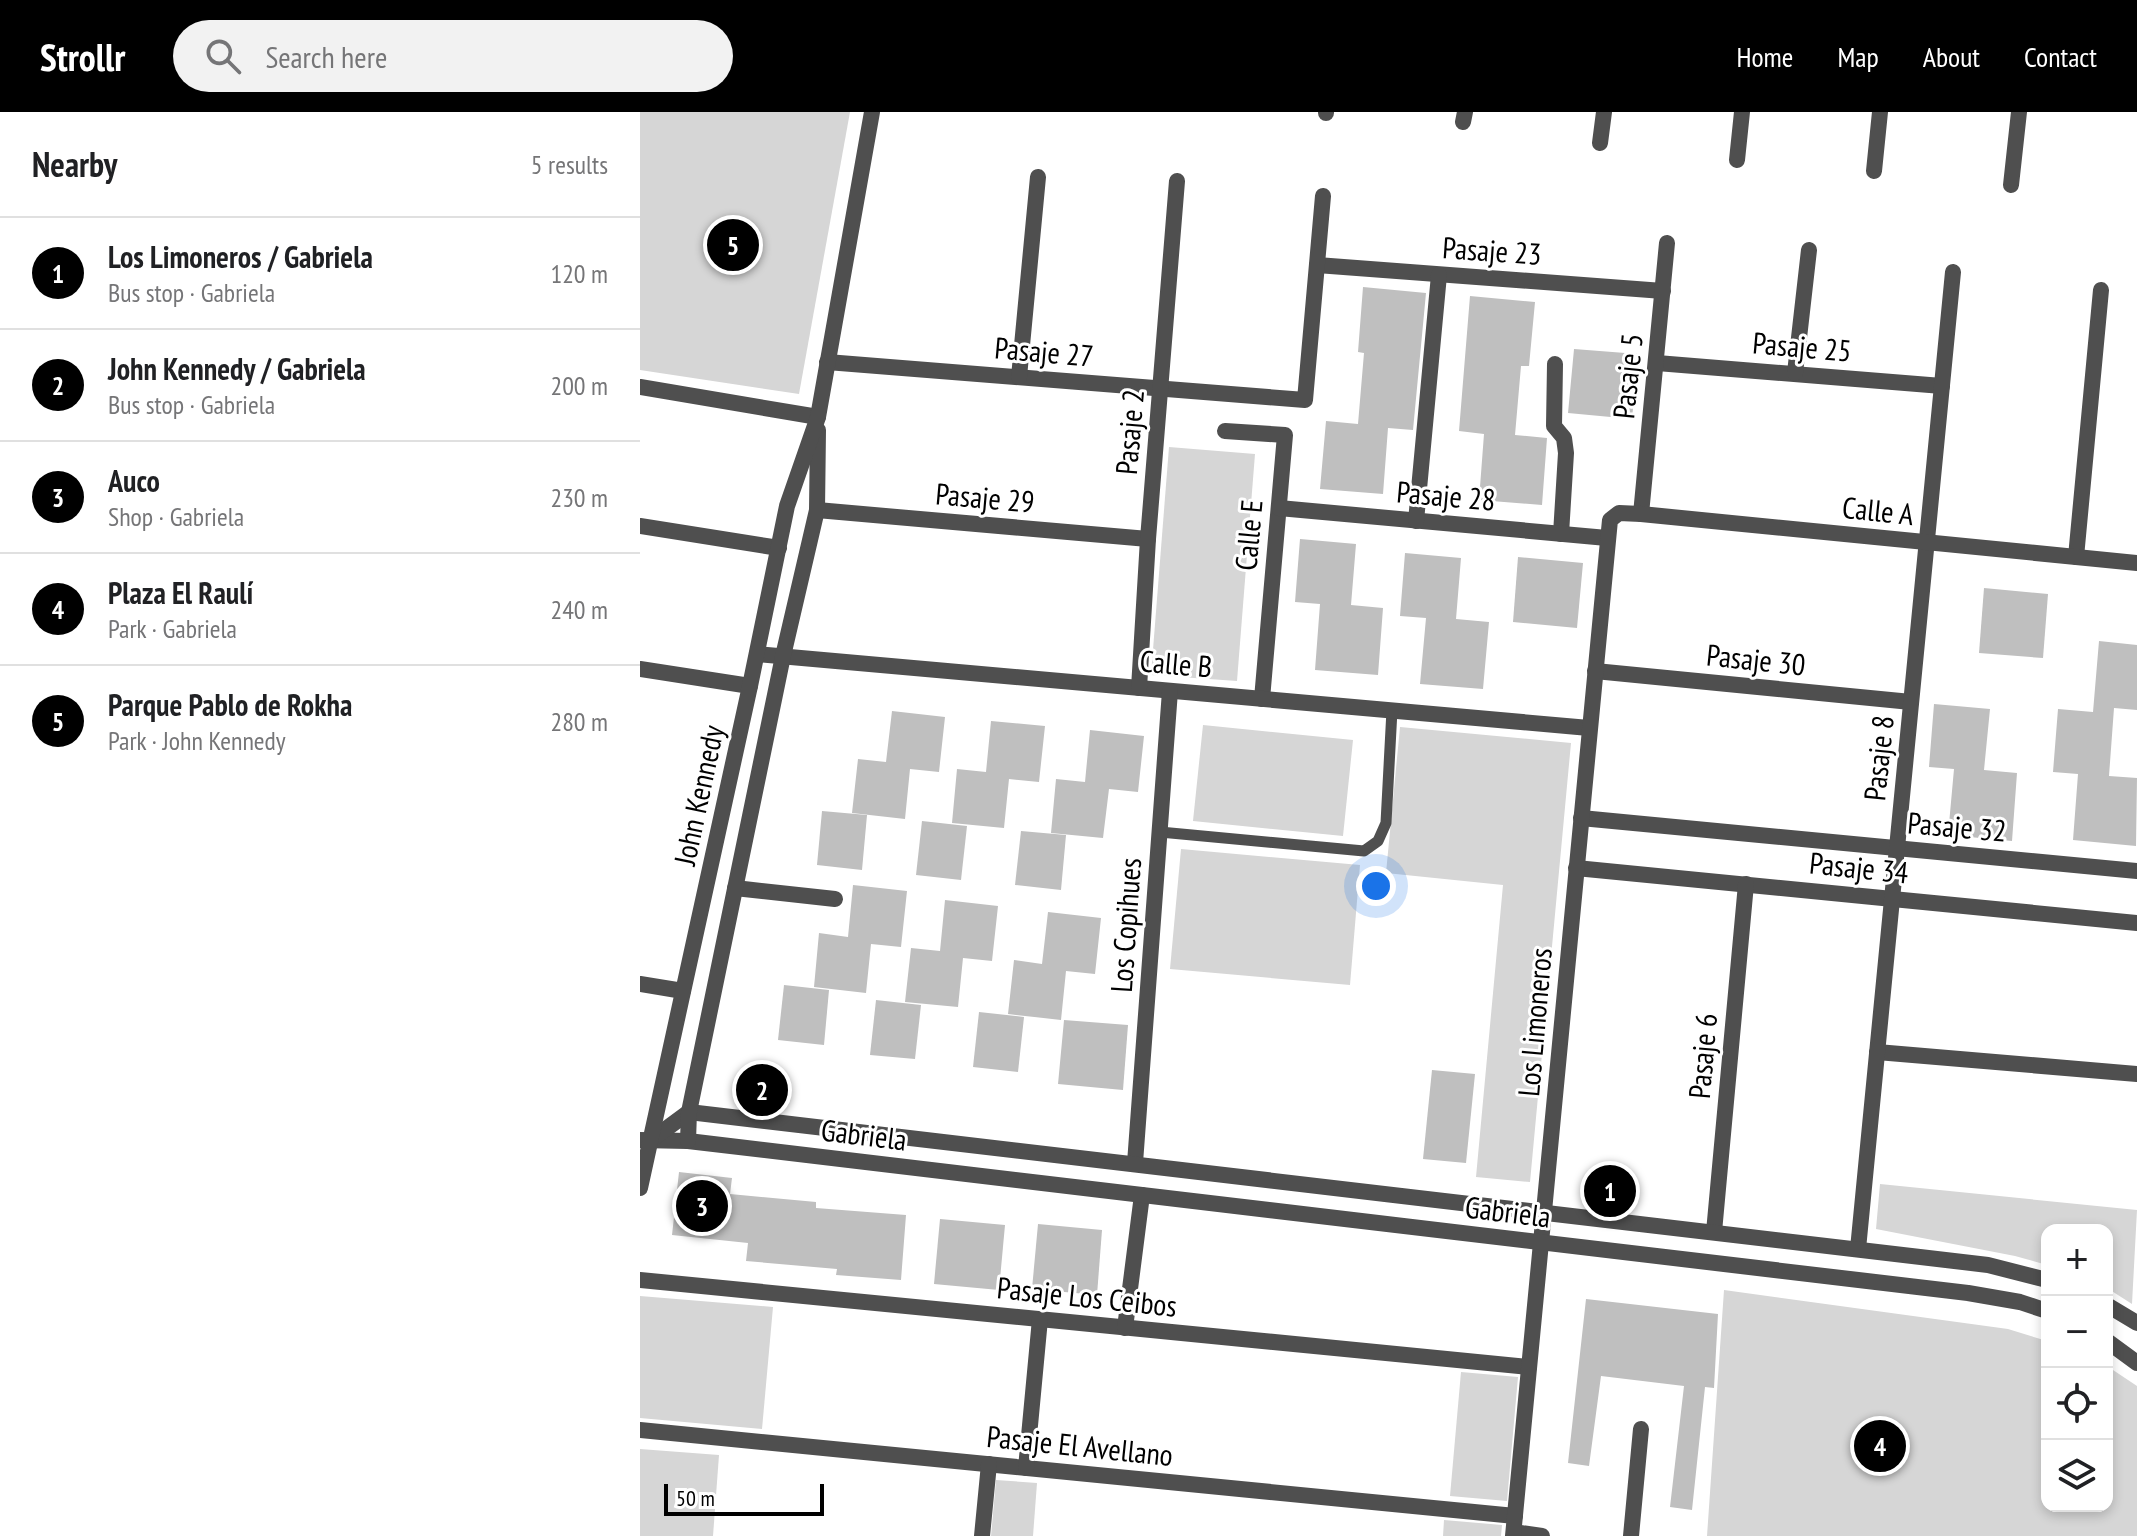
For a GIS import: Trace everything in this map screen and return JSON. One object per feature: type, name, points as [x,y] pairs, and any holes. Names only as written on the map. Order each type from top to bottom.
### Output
[{"type":"street","name":"John Kennedy","points":[[688,1141],[689,1112],[783,656],[817,510],[818,417],[872,112]]},
{"type":"street","points":[[1600,143],[1604,112]]},
{"type":"street","points":[[1737,160],[1742,112]]},
{"type":"street","points":[[1874,171],[1880,112]]},
{"type":"street","points":[[2011,185],[2019,112]]},
{"type":"street","points":[[1019,377],[1038,177]]},
{"type":"street","name":"Pasaje 2","points":[[1139,688],[1177,181]]},
{"type":"street","points":[[1317,265],[1323,196]]},
{"type":"street","name":"Pasaje 5","points":[[1641,514],[1667,243]]},
{"type":"street","points":[[1795,373],[1809,250]]},
{"type":"street","name":"Pasaje 27","points":[[827,362],[1305,400],[1317,265]]},
{"type":"street","name":"Pasaje 23","points":[[1317,265],[1663,291]]},
{"type":"street","name":"Pasaje 8","points":[[1858,1249],[1953,272]]},
{"type":"street","points":[[1416,521],[1439,275]]},
{"type":"street","points":[[2076,557],[2101,290]]},
{"type":"street","name":"Pasaje 25","points":[[1657,363],[1942,386]]},
{"type":"street","points":[[1555,364],[1554,426],[1564,438],[1566,453],[1561,534]]},
{"type":"street","points":[[640,387],[818,417]]},
{"type":"street","name":"John Kennedy","points":[[640,1188],[645,1140],[683,991],[787,506],[818,417]]},
{"type":"street","name":"Calle E","points":[[1225,431],[1285,435],[1262,699]]},
{"type":"street","name":"Pasaje 28","points":[[1279,508],[1607,538]]},
{"type":"street","name":"Pasaje 29","points":[[817,510],[1148,539]]},
{"type":"street","name":"Calle A","points":[[1614,515],[1641,514],[2137,563]]},
{"type":"street","name":"Los Limoneros","points":[[1514,1528],[1607,538],[1614,515]]},
{"type":"street","points":[[640,526],[779,548]]},
{"type":"street","name":"Calle B","points":[[757,654],[1589,728]]},
{"type":"street","points":[[640,669],[750,686]]},
{"type":"street","name":"Pasaje 30","points":[[1595,671],[1911,702]]},
{"type":"street","name":"Los Copihues","points":[[1135,1163],[1170,691]]},
{"type":"street","name":"Pasaje 32","points":[[1581,818],[2137,871]]},
{"type":"street","name":"Pasaje 34","points":[[1576,868],[2137,923]]},
{"type":"street","name":"Pasaje 6","points":[[1714,1232],[1746,884]]},
{"type":"street","points":[[735,888],[835,899]]},
{"type":"street","points":[[640,984],[683,991]]},
{"type":"street","points":[[1877,1052],[2137,1074]]},
{"type":"street","points":[[645,1140],[689,1112]]},
{"type":"street","name":"Gabriela","points":[[689,1112],[1988,1265],[2041,1278]]},
{"type":"street","name":"Gabriela","points":[[645,1140],[688,1141],[1968,1293],[2041,1309]]},
{"type":"street","points":[[1125,1328],[1142,1195]]},
{"type":"street","name":"Pasaje Los Ceibos","points":[[640,1280],[1529,1367]]},
{"type":"street","points":[[2113,1309],[2137,1323]]},
{"type":"street","points":[[1026,1468],[1040,1319]]},
{"type":"street","points":[[2113,1345],[2137,1363]]},
{"type":"street","points":[[1631,1536],[1641,1429]]},
{"type":"street","name":"Pasaje El Avellano","points":[[640,1430],[1026,1468],[1514,1528],[1542,1536]]},
{"type":"street","points":[[982,1536],[989,1464]]},
{"type":"lane","points":[[1160,832],[1364,851],[1378,841],[1386,823],[1392,710]]},
{"type":"shaded area","points":[[640,112],[850,112],[799,394],[640,370]]},
{"type":"shaded area","points":[[1169,447],[1255,454],[1237,681],[1151,675]]},
{"type":"shaded area","points":[[1203,725],[1353,740],[1343,836],[1193,821]]},
{"type":"shaded area","points":[[1400,727],[1571,743],[1530,1182],[1476,1177],[1503,885],[1386,873]]},
{"type":"shaded area","points":[[1181,849],[1360,865],[1350,985],[1170,969]]},
{"type":"shaded area","points":[[1880,1184],[2137,1210],[2132,1304],[2113,1292],[2113,1224],[2041,1224],[2041,1263],[1876,1229]]},
{"type":"shaded area","points":[[1724,1290],[2008,1329],[2041,1339],[2041,1512],[2113,1512],[2113,1370],[2137,1386],[2137,1536],[1707,1536]]},
{"type":"shaded area","points":[[640,1296],[773,1307],[762,1429],[640,1418]]},
{"type":"shaded area","points":[[1461,1372],[1518,1377],[1507,1501],[1450,1496]]},
{"type":"shaded area","points":[[640,1449],[719,1455],[713,1536],[640,1536]]},
{"type":"shaded area","points":[[996,1480],[1037,1483],[1033,1536],[991,1536]]},
{"type":"shaded area","points":[[1444,1520],[1502,1525],[1501,1536],[1443,1536]]},
{"type":"building","points":[[1363,287],[1426,293],[1413,430],[1388,428],[1383,494],[1320,489],[1326,421],[1358,424],[1364,353],[1358,352]]},
{"type":"building","points":[[1470,296],[1535,302],[1529,366],[1521,366],[1515,435],[1547,438],[1542,505],[1479,500],[1484,434],[1459,431]]},
{"type":"building","points":[[1574,349],[1638,354],[1632,419],[1568,413]]},
{"type":"building","points":[[1300,539],[1356,544],[1351,605],[1383,608],[1378,675],[1315,670],[1320,604],[1295,602]]},
{"type":"building","points":[[1405,553],[1461,558],[1456,619],[1489,622],[1483,689],[1420,684],[1426,618],[1400,616]]},
{"type":"building","points":[[1518,557],[1583,563],[1577,628],[1513,622]]},
{"type":"building","points":[[1984,588],[2048,594],[2043,658],[1979,653]]},
{"type":"building","points":[[2099,641],[2137,645],[2137,710],[2114,708],[2109,776],[2137,778],[2136,846],[2073,840],[2078,774],[2053,772],[2058,709],[2093,712]]},
{"type":"building","points":[[1934,704],[1990,709],[1984,770],[2017,773],[2012,841],[1948,835],[1954,769],[1929,767]]},
{"type":"building","points":[[892,711],[945,717],[939,772],[910,769],[905,819],[852,813],[858,759],[886,762]]},
{"type":"building","points":[[991,721],[1045,726],[1039,782],[1009,779],[1004,828],[952,823],[957,769],[986,772]]},
{"type":"building","points":[[1090,730],[1144,736],[1138,792],[1109,789],[1103,838],[1051,833],[1056,779],[1085,782]]},
{"type":"building","points":[[822,811],[867,815],[862,870],[817,865]]},
{"type":"building","points":[[922,821],[967,826],[961,880],[916,875]]},
{"type":"building","points":[[1021,831],[1066,835],[1061,890],[1015,885]]},
{"type":"building","points":[[853,885],[907,891],[901,947],[871,944],[866,993],[814,987],[819,933],[848,937]]},
{"type":"building","points":[[945,900],[998,906],[992,961],[963,958],[958,1007],[905,1002],[911,948],[940,951]]},
{"type":"building","points":[[1048,912],[1101,918],[1095,974],[1066,971],[1061,1020],[1008,1014],[1014,960],[1042,964]]},
{"type":"building","points":[[784,985],[829,990],[824,1045],[778,1040]]},
{"type":"building","points":[[876,1000],[921,1005],[915,1059],[870,1055]]},
{"type":"building","points":[[979,1012],[1024,1017],[1018,1072],[973,1067]]},
{"type":"building","points":[[1064,1020],[1128,1025],[1123,1090],[1058,1084]]},
{"type":"building","points":[[1432,1070],[1475,1074],[1466,1163],[1423,1159]]},
{"type":"building","points":[[679,1172],[732,1178],[730,1194],[816,1202],[816,1208],[906,1215],[901,1280],[836,1275],[837,1269],[746,1261],[748,1243],[672,1235]]},
{"type":"building","points":[[940,1219],[1005,1225],[999,1290],[934,1284]]},
{"type":"building","points":[[1038,1224],[1102,1230],[1097,1295],[1032,1289]]},
{"type":"building","points":[[1586,1299],[1718,1314],[1714,1388],[1705,1387],[1692,1510],[1670,1507],[1684,1386],[1601,1376],[1589,1466],[1568,1463]]},
{"type":"place","name":"Parque Pablo de Rokha","points":[[733,245]]},
{"type":"place","name":"John Kennedy / Gabriela","points":[[762,1090]]},
{"type":"place","name":"Los Limoneros / Gabriela","points":[[1610,1191]]},
{"type":"place","name":"Auco","points":[[702,1206]]},
{"type":"place","name":"Plaza El Raulí","points":[[1880,1446]]}]
